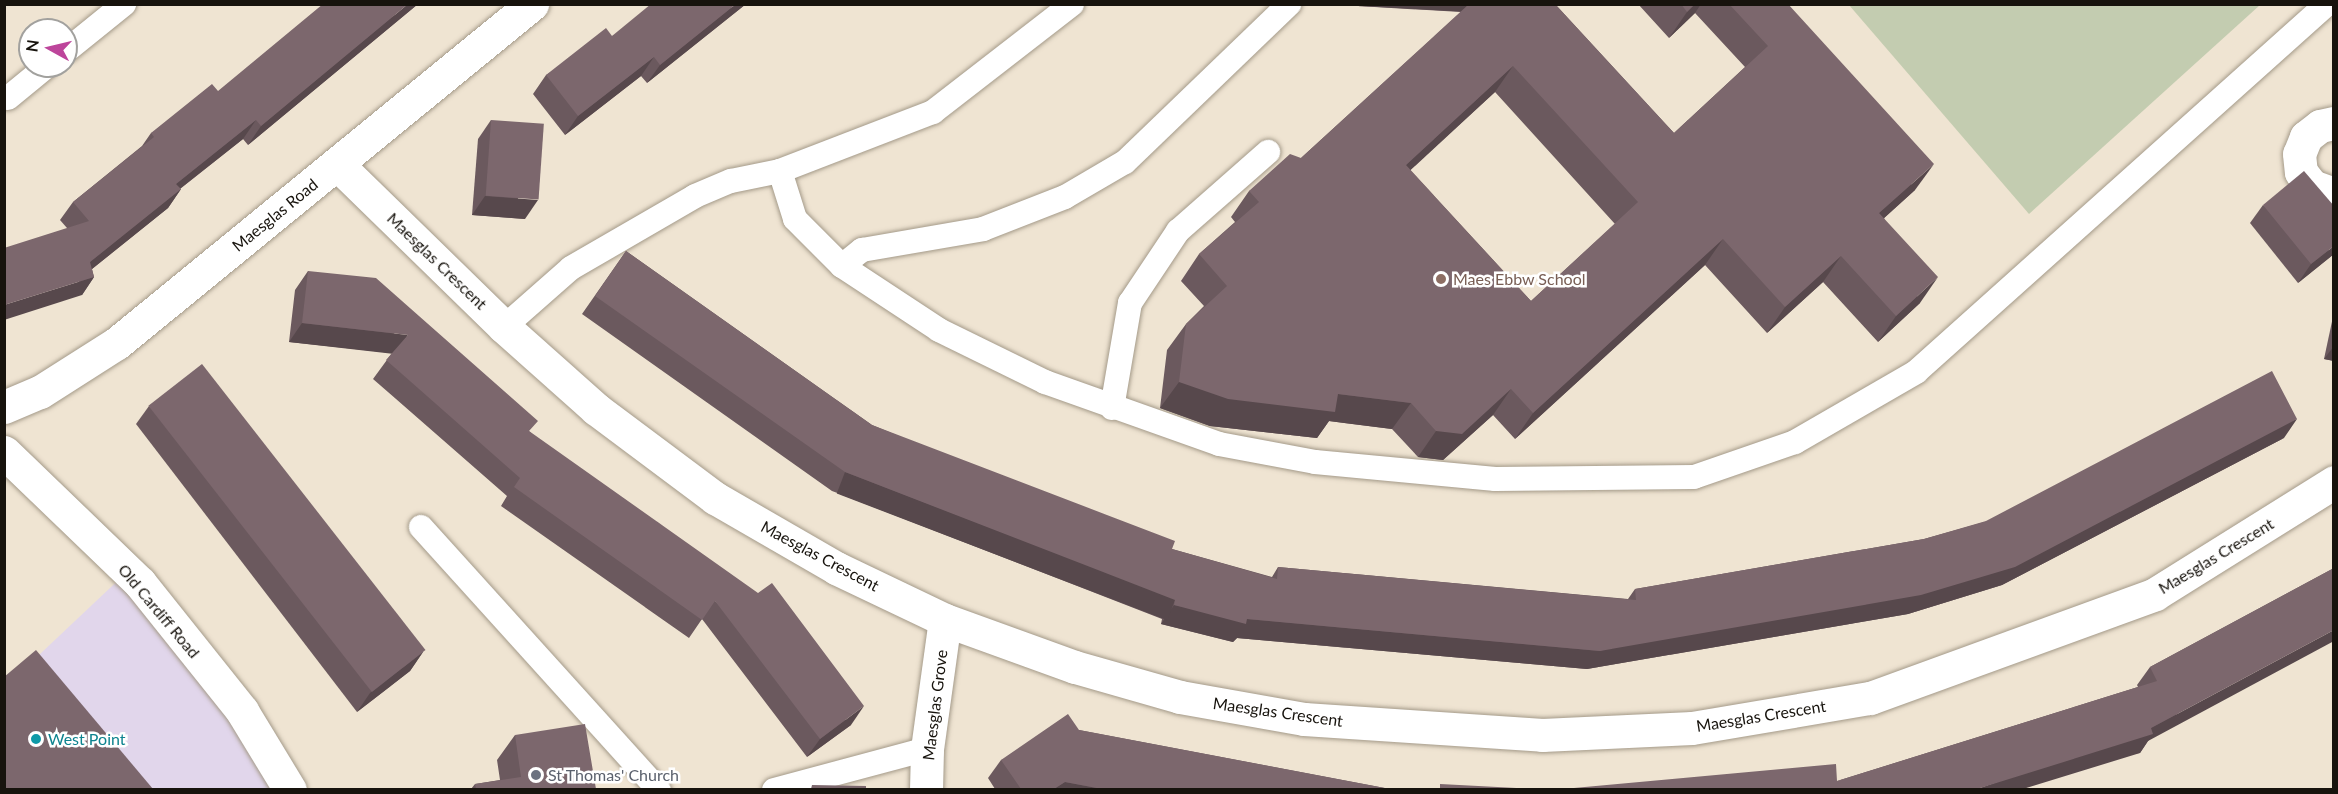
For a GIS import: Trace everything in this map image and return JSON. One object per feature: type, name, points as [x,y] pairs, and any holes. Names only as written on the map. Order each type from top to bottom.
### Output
[{"type":"street","name":"Maesglas Road","points":[[4,407],[40,392],[117,343],[338,165],[532,4]]},
{"type":"street","points":[[2334,123],[2320,126],[2306,137],[2299,154],[2301,172],[2312,186],[2334,194]]},
{"type":"street","name":"Maesglas Crescent","points":[[338,165],[504,327],[596,409],[715,498],[836,568],[945,620],[1076,667],[1180,697],[1304,719],[1542,735],[1692,728],[1870,699],[2030,642],[2155,594],[2334,482]]},
{"type":"street","name":"Old Cardiff Road","points":[[4,452],[140,583],[242,711],[290,789]]},
{"type":"street","name":"Maesglas Grove","points":[[926,789],[927,749],[945,620]]},
{"type":"lane","points":[[78,41],[124,4]]},
{"type":"lane","points":[[504,327],[571,268],[694,196],[731,181],[780,171],[933,112],[1072,4]]},
{"type":"lane","points":[[842,266],[862,250],[983,229],[1085,186],[1125,162],[1289,4]]},
{"type":"lane","points":[[780,171],[795,219],[842,266],[939,330],[1045,382],[1112,408],[1218,444],[1315,462],[1495,479],[1694,477],[1795,442],[1916,372],[2326,4]]},
{"type":"lane","points":[[8,98],[32,78]]},
{"type":"lane","points":[[1112,408],[1130,303],[1178,231],[1268,152]]},
{"type":"lane","points":[[421,527],[659,789]]},
{"type":"lane","points":[[774,789],[927,749]]},
{"type":"shaded area","points":[[128,571],[290,789],[5,789],[4,688]]},
{"type":"green space","points":[[1849,5],[2260,5],[2029,214]]},
{"type":"building","points":[[323,4],[408,4],[261,126],[256,120],[176,184],[181,189],[90,262],[94,277],[4,305],[4,248],[89,221],[73,202],[154,137],[151,133],[212,84],[218,91]]},
{"type":"building","points":[[651,4],[736,4],[660,65],[654,57],[578,116],[546,75],[606,28],[612,36]]},
{"type":"building","points":[[1469,4],[1555,4],[1674,133],[1768,46],[1729,4],[1788,4],[1934,164],[1879,213],[1938,277],[1896,316],[1841,256],[1785,307],[1723,239],[1533,413],[1511,389],[1462,434],[1436,431],[1411,403],[1338,394],[1335,412],[1228,399],[1179,382],[1186,324],[1227,286],[1199,254],[1259,202],[1249,191],[1290,154],[1301,158]],"holes":[[[1513,66],[1638,202],[1531,301],[1406,165]]]},
{"type":"building","points":[[1681,4],[1695,4],[1687,12]]},
{"type":"building","points":[[491,120],[544,124],[539,200],[486,196]]},
{"type":"building","points":[[2304,171],[2334,206],[2334,246],[2311,264],[2263,205]]},
{"type":"building","points":[[626,251],[872,425],[1175,541],[1172,549],[1277,579],[1278,567],[1636,600],[1635,589],[1924,539],[1986,521],[2272,371],[2297,419],[2015,567],[1921,595],[1600,651],[1247,619],[1246,624],[1174,605],[1175,600],[845,472],[595,296]]},
{"type":"building","points":[[308,271],[376,278],[538,421],[529,431],[758,593],[772,583],[864,706],[820,739],[715,601],[702,620],[514,487],[520,478],[386,360],[408,335],[302,323]]},
{"type":"building","points":[[202,364],[425,650],[372,692],[148,406]]},
{"type":"building","points":[[2334,568],[2334,630],[2151,728],[2153,734],[1977,789],[1563,789],[1836,764],[1837,781],[2157,681],[2150,667]]},
{"type":"building","points":[[36,650],[153,789],[4,789],[4,677]]},
{"type":"building","points":[[1068,714],[1079,730],[1390,789],[1102,789],[1065,782],[1054,789],[1021,789],[1001,760]]},
{"type":"building","points":[[585,724],[596,789],[476,789],[475,784],[521,777],[515,735]]},
{"type":"building","points":[[1440,784],[1533,789],[1440,789]]},
{"type":"building","points":[[812,785],[866,786],[866,789],[811,789]]},
{"type":"place","name":"Maes Ebbw School","points":[[1441,279]]},
{"type":"place","name":"West Point","points":[[36,739]]},
{"type":"place","name":"St Thomas' Church","points":[[536,775]]}]
